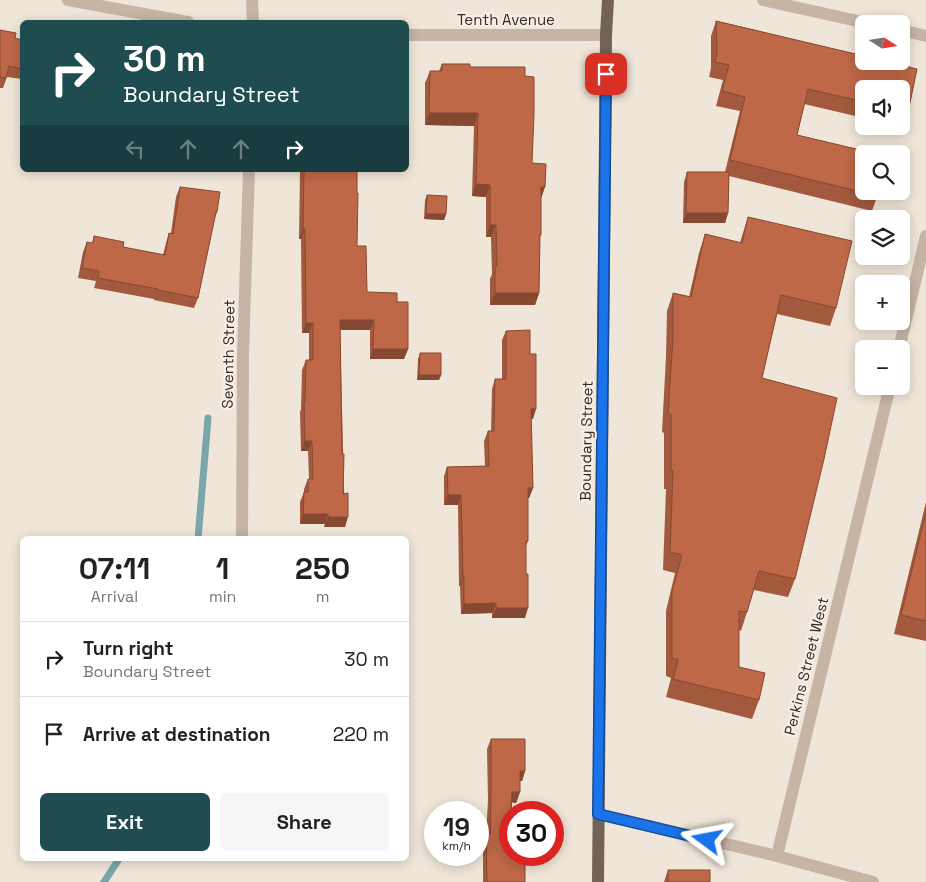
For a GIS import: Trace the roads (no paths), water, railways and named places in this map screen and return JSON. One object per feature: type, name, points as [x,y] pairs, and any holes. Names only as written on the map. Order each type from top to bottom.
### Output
[{"type":"main road","name":"Boundary Street","points":[[598,882],[606,35],[608,0]]},
{"type":"street","points":[[68,0],[177,20]]},
{"type":"street","points":[[252,0],[252,20]]},
{"type":"street","points":[[763,0],[855,20]]},
{"type":"street","points":[[910,32],[926,36]]},
{"type":"street","name":"Tenth Avenue","points":[[409,35],[606,35]]},
{"type":"street","name":"Seventh Street","points":[[242,536],[243,354],[248,172]]},
{"type":"street","points":[[901,340],[926,236]]},
{"type":"street","name":"Perkins Street West","points":[[777,856],[888,395]]},
{"type":"street","points":[[598,814],[777,856],[873,882]]},
{"type":"waterway","points":[[198,536],[208,418]]},
{"type":"waterway","points":[[104,882],[118,861]]}]
